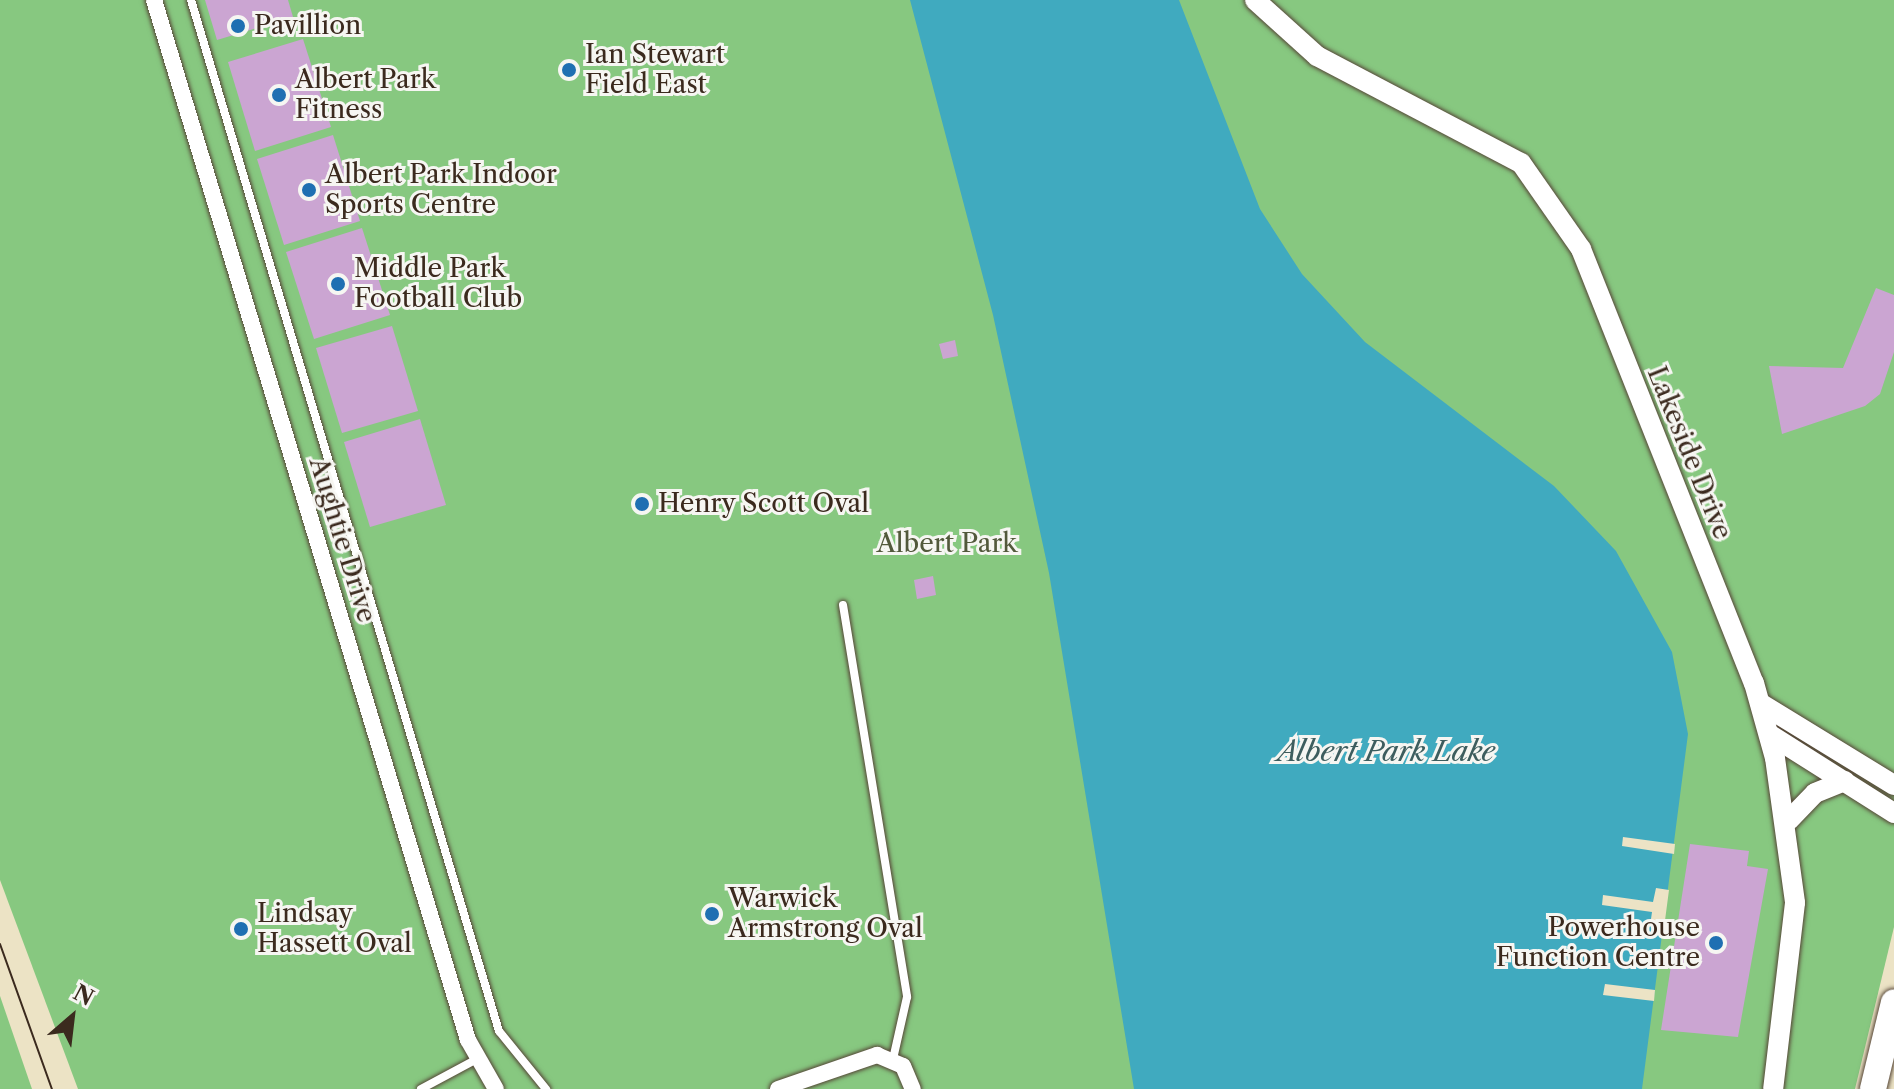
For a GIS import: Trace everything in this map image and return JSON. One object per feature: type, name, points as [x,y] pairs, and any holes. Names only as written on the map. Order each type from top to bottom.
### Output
[{"type":"highway","points":[[1873,1089],[1894,1002]]},
{"type":"street","name":"Aughtie Drive","points":[[154,0],[477,1059],[496,1089]]},
{"type":"street","name":"Lakeside Drive","points":[[1255,0],[1317,56],[1499,149],[1546,191],[1581,249],[1760,703],[1789,820],[1795,914],[1773,1089]]},
{"type":"street","points":[[1760,703],[1894,785]]},
{"type":"street","points":[[1769,734],[1894,813]]},
{"type":"street","points":[[1789,820],[1815,793],[1845,781]]},
{"type":"street","points":[[778,1089],[869,1056],[893,1059],[913,1089]]},
{"type":"lane","points":[[191,0],[499,1031],[546,1089]]},
{"type":"lane","points":[[843,605],[908,1007],[893,1059]]},
{"type":"lane","points":[[421,1089],[477,1059]]},
{"type":"green space","name":"Albert Park","points":[[0,0],[1894,0],[1894,927],[1855,1089],[78,1089],[0,880]]},
{"type":"green space","points":[[0,996],[32,1089],[0,1089]]},
{"type":"water","name":"Albert Park Lake","points":[[910,0],[1179,0],[1260,209],[1302,274],[1365,342],[1554,486],[1616,551],[1672,652],[1688,734],[1642,1089],[1134,1089],[1049,573],[993,315]]},
{"type":"pier","points":[[1623,837],[1675,844],[1674,854],[1622,846]]},
{"type":"pier","points":[[1656,888],[1669,890],[1664,928],[1650,926],[1652,912],[1602,905],[1603,895],[1653,902]]},
{"type":"pier","points":[[1605,984],[1655,990],[1654,1001],[1603,995]]},
{"type":"building","name":"Pavillion","points":[[205,0],[288,0],[293,17],[217,40]]},
{"type":"building","name":"Albert Park Fitness","points":[[303,39],[331,127],[255,151],[228,62]]},
{"type":"building","name":"Albert Park Indoor Sports Centre","points":[[333,135],[360,221],[284,245],[257,159]]},
{"type":"building","name":"Middle Park Football Club","points":[[362,228],[390,315],[314,339],[286,252]]},
{"type":"building","points":[[1876,288],[1894,295],[1894,352],[1880,394],[1865,406],[1782,434],[1769,366],[1843,368]]},
{"type":"building","points":[[392,326],[418,411],[342,433],[316,348]]},
{"type":"building","points":[[955,340],[958,356],[943,359],[939,344]]},
{"type":"building","points":[[420,419],[446,505],[370,527],[344,442]]},
{"type":"building","points":[[933,576],[936,595],[917,599],[914,580]]},
{"type":"building","name":"Powerhouse Function Centre","points":[[1690,844],[1749,851],[1747,866],[1768,869],[1738,1037],[1661,1030]]},
{"type":"tram line","points":[[0,944],[52,1089]]},
{"type":"place","name":"Pavillion","points":[[238,26]]},
{"type":"place","name":"Ian Stewart Field East","points":[[569,70]]},
{"type":"place","name":"Albert Park Fitness","points":[[279,95]]},
{"type":"place","name":"Albert Park Indoor Sports Centre","points":[[309,190]]},
{"type":"place","name":"Middle Park Football Club","points":[[338,284]]},
{"type":"place","name":"Henry Scott Oval","points":[[642,504]]},
{"type":"place","name":"Warwick Armstrong Oval","points":[[712,914]]},
{"type":"place","name":"Lindsay Hassett Oval","points":[[241,929]]},
{"type":"place","name":"Powerhouse Function Centre","points":[[1716,943]]}]
